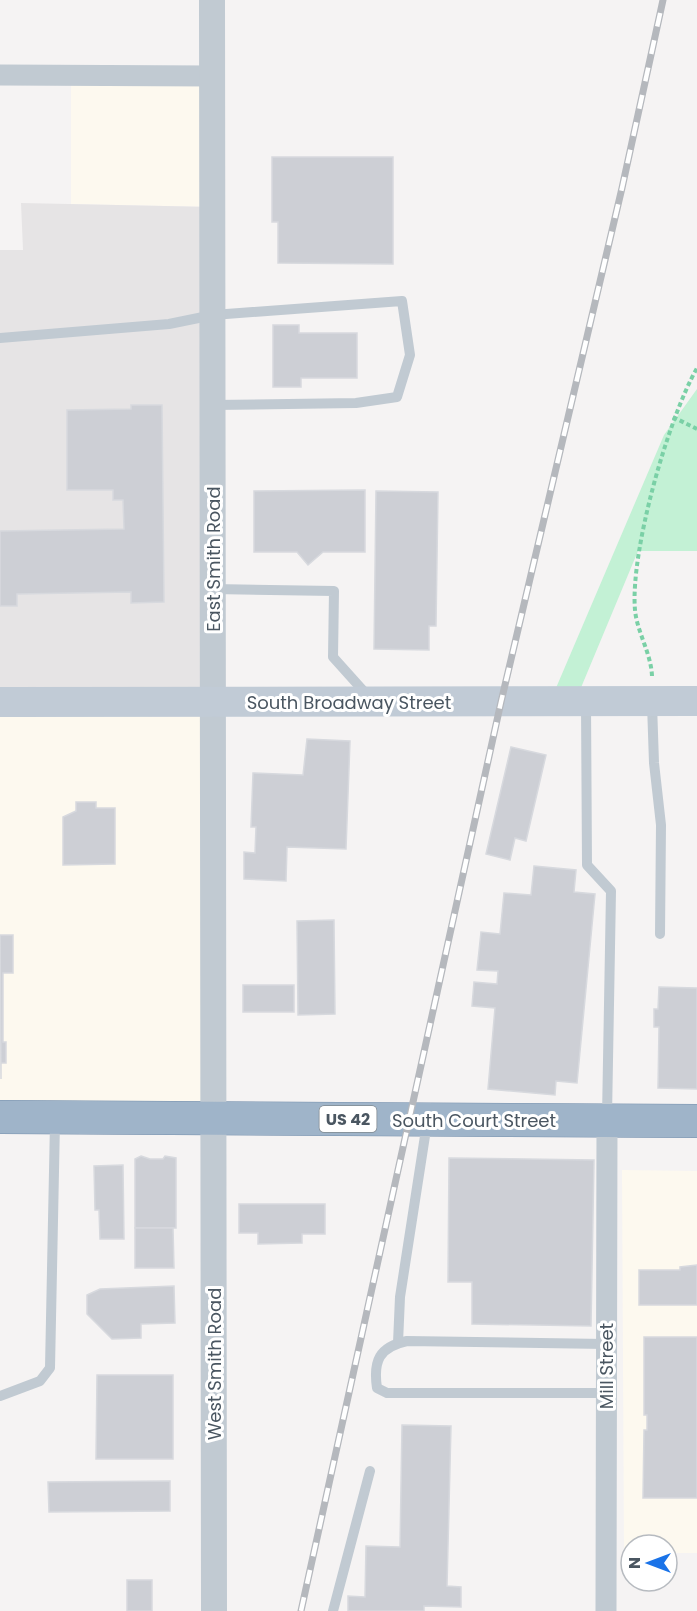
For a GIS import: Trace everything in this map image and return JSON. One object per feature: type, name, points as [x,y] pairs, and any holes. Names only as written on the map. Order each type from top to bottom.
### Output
[{"type":"highway","name":"South Court Street","points":[[0,1117],[697,1121]]},
{"type":"main road","name":"South Broadway Street","points":[[0,702],[586,702],[652,691],[697,701]]},
{"type":"street","name":"East Smith Road","points":[[212,0],[214,1117]]},
{"type":"street","points":[[0,75],[212,76]]},
{"type":"street","name":"West Smith Road","points":[[214,1117],[214,1611]]},
{"type":"street","name":"Mill Street","points":[[606,1611],[607,1121]]},
{"type":"lane","points":[[0,338],[169,324],[213,315],[402,301],[410,355],[397,397],[356,403],[213,405]]},
{"type":"lane","points":[[213,589],[334,591],[333,657],[374,702]]},
{"type":"lane","points":[[652,691],[654,763],[661,825],[660,934]]},
{"type":"lane","points":[[586,702],[587,865],[611,891],[607,1121]]},
{"type":"lane","points":[[0,1396],[40,1381],[50,1368],[55,1117]]},
{"type":"lane","points":[[398,1343],[400,1297],[427,1120]]},
{"type":"lane","points":[[606,1344],[398,1343],[383,1351],[376,1365],[377,1388],[387,1393],[606,1394]]},
{"type":"lane","points":[[333,1611],[370,1471]]},
{"type":"path","points":[[652,691],[651,663],[635,611],[636,573],[673,417],[697,368]]},
{"type":"path","points":[[673,417],[697,429]]},
{"type":"shaded area","points":[[71,75],[212,76],[213,207],[71,204]]},
{"type":"shaded area","points":[[21,203],[213,207],[213,703],[0,702],[0,250],[23,250]]},
{"type":"shaded area","points":[[0,702],[213,703],[214,1117],[0,1117]]},
{"type":"shaded area","points":[[622,1170],[697,1171],[697,1553],[679,1553],[679,1533],[624,1533]]},
{"type":"green space","points":[[697,389],[697,551],[638,551],[575,702],[550,702],[664,435]]},
{"type":"building","points":[[272,157],[393,157],[393,264],[278,263],[278,222],[272,222]]},
{"type":"building","points":[[273,325],[299,325],[299,333],[357,333],[357,378],[301,378],[301,387],[273,387]]},
{"type":"building","points":[[131,405],[162,405],[164,602],[131,603],[131,592],[17,594],[17,606],[0,606],[0,531],[124,529],[123,500],[113,500],[113,490],[67,490],[67,410],[131,409]]},
{"type":"building","points":[[365,490],[365,552],[323,552],[308,565],[297,552],[254,552],[254,491]]},
{"type":"building","points":[[376,491],[438,492],[436,626],[429,626],[429,650],[374,649]]},
{"type":"building","points":[[307,739],[350,741],[346,849],[287,847],[286,881],[244,879],[244,852],[255,853],[256,827],[251,827],[253,773],[303,775]]},
{"type":"building","points":[[511,747],[546,755],[526,841],[515,838],[510,860],[486,854]]},
{"type":"building","points":[[76,802],[96,802],[96,808],[115,808],[115,864],[63,865],[63,817],[76,811]]},
{"type":"building","points":[[534,866],[576,870],[574,892],[595,894],[577,1083],[556,1081],[555,1095],[488,1089],[495,1008],[472,1006],[474,982],[497,984],[498,971],[477,970],[481,932],[500,934],[504,893],[531,895]]},
{"type":"building","points":[[334,920],[335,1014],[298,1015],[297,921]]},
{"type":"building","points":[[0,935],[13,935],[13,973],[3,973],[3,1042],[6,1042],[6,1063],[1,1063],[1,1079]]},
{"type":"building","points":[[243,985],[294,985],[294,1012],[243,1012]]},
{"type":"building","points":[[659,987],[697,988],[697,1089],[658,1088],[659,1027],[654,1027],[654,1009],[658,1009]]},
{"type":"building","points":[[141,1156],[150,1159],[163,1159],[165,1156],[176,1158],[176,1228],[135,1228],[135,1159]]},
{"type":"building","points":[[449,1158],[594,1160],[591,1326],[472,1324],[472,1282],[448,1282]]},
{"type":"building","points":[[123,1165],[124,1239],[100,1239],[99,1210],[95,1210],[94,1166]]},
{"type":"building","points":[[239,1204],[325,1204],[325,1234],[302,1234],[302,1243],[258,1244],[258,1233],[239,1233]]},
{"type":"building","points":[[135,1228],[173,1228],[174,1268],[135,1268]]},
{"type":"building","points":[[697,1265],[697,1305],[639,1305],[639,1270],[680,1270],[680,1267]]},
{"type":"building","points":[[174,1286],[175,1323],[141,1324],[141,1338],[112,1339],[87,1314],[87,1295],[100,1289]]},
{"type":"building","points":[[644,1337],[697,1337],[697,1498],[643,1498],[644,1430],[647,1430],[647,1415],[644,1415]]},
{"type":"building","points":[[97,1375],[173,1375],[173,1459],[96,1459]]},
{"type":"building","points":[[402,1425],[451,1426],[447,1586],[461,1587],[461,1607],[424,1606],[424,1611],[348,1611],[348,1596],[365,1597],[366,1546],[400,1547]]},
{"type":"building","points":[[170,1481],[170,1511],[49,1512],[48,1482]]},
{"type":"building","points":[[127,1580],[152,1580],[152,1611],[127,1611]]},
{"type":"railway","points":[[301,1611],[501,702],[622,188],[663,0]]}]
